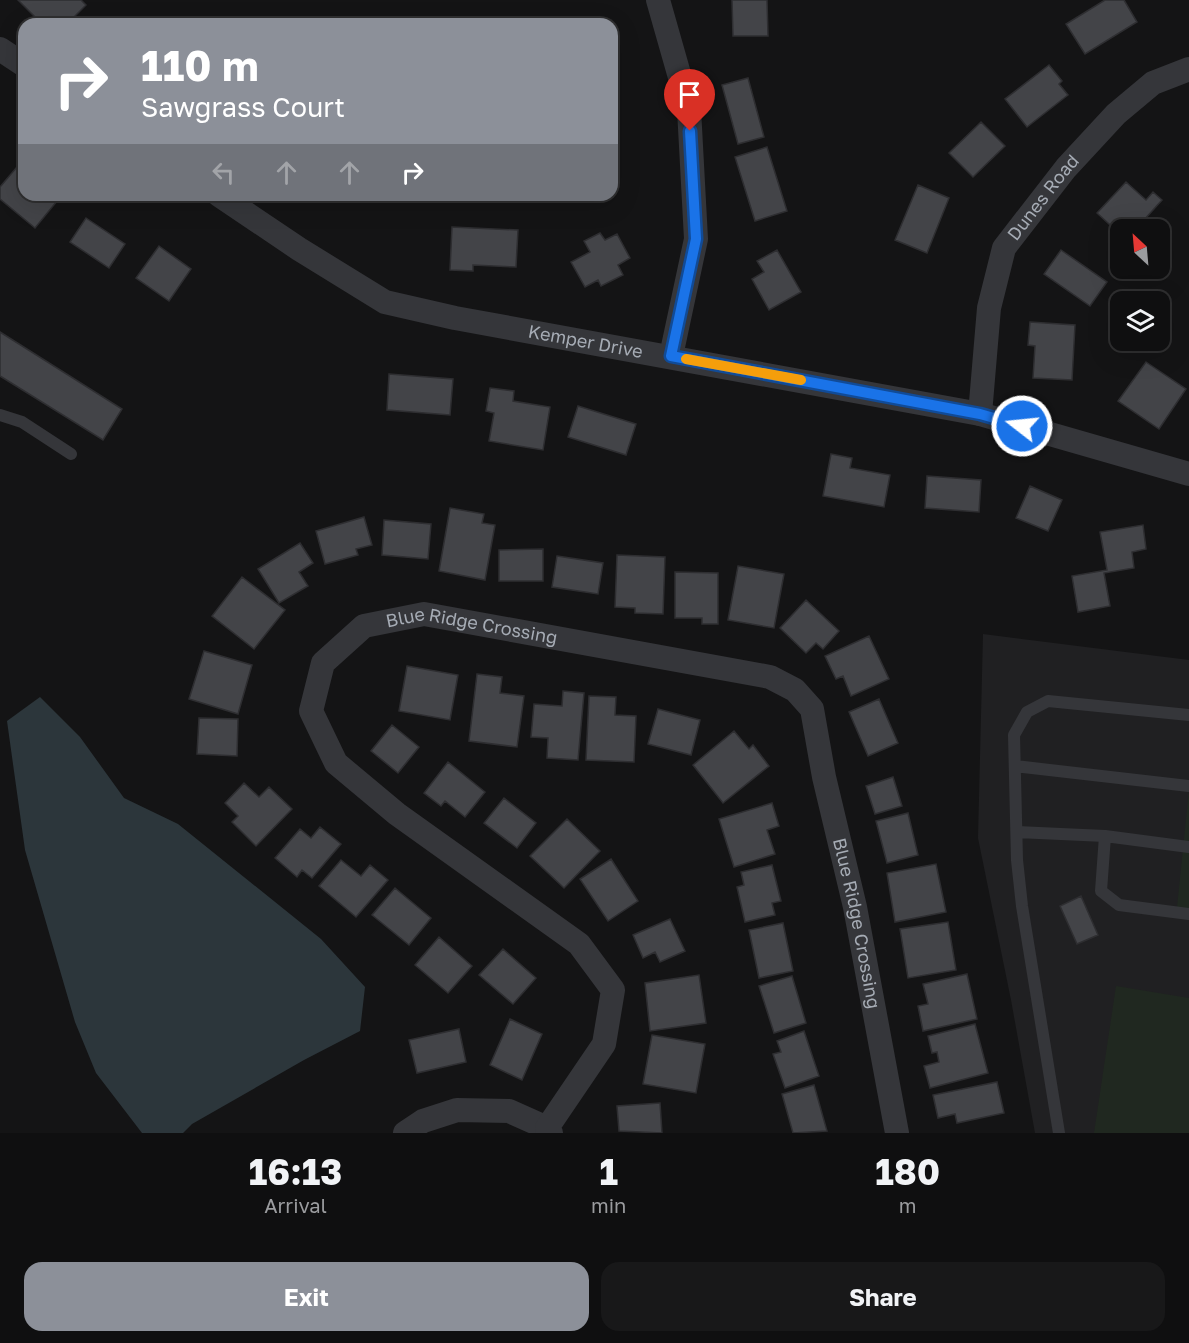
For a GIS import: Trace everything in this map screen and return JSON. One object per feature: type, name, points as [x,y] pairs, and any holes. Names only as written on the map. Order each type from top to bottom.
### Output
[{"type":"street","points":[[658,0],[689,109],[696,239],[671,356]]},
{"type":"street","points":[[0,49],[18,61]]},
{"type":"street","name":"Dunes Road","points":[[980,414],[989,308],[1004,248],[1066,168],[1116,114],[1154,83],[1189,69]]},
{"type":"street","name":"Kemper Drive","points":[[228,201],[299,249],[385,302],[455,318],[980,414],[1189,474]]},
{"type":"street","name":"Blue Ridge Crossing","points":[[405,1133],[423,1121],[457,1110],[509,1112],[549,1131],[604,1044],[613,990],[579,944],[397,814],[336,763],[311,711],[323,663],[364,626],[424,614],[770,676],[795,690],[812,709],[824,777],[855,907],[897,1133]]},
{"type":"lane","points":[[0,415],[22,422],[71,454]]},
{"type":"lane","points":[[1059,1133],[1022,906],[1014,735],[1027,712],[1048,701],[1189,716]]},
{"type":"lane","points":[[1015,766],[1189,786]]},
{"type":"lane","points":[[1017,832],[1105,836],[1189,847]]},
{"type":"lane","points":[[1105,836],[1101,891],[1119,905],[1189,914]]},
{"type":"shaded area","points":[[983,634],[1189,660],[1189,1133],[1035,1133],[978,838]]},
{"type":"shaded area","points":[[40,697],[80,737],[124,798],[178,824],[321,939],[365,987],[360,1031],[192,1124],[183,1133],[142,1133],[96,1073],[75,1022],[25,850],[7,721]]},
{"type":"shaded area","points":[[1189,790],[1189,918],[1176,917]]},
{"type":"shaded area","points":[[1116,986],[1189,998],[1189,1133],[1094,1133]]},
{"type":"building","points":[[18,0],[81,0],[86,5],[73,18],[36,18]]},
{"type":"building","points":[[732,0],[767,0],[768,36],[733,36]]},
{"type":"building","points":[[1105,0],[1124,0],[1137,22],[1085,54],[1066,24]]},
{"type":"building","points":[[1049,65],[1062,81],[1059,84],[1068,95],[1027,127],[1005,99]]},
{"type":"building","points":[[748,78],[764,137],[738,144],[722,85]]},
{"type":"building","points":[[981,122],[1005,146],[973,177],[949,153]]},
{"type":"building","points":[[767,147],[787,211],[755,221],[735,157]]},
{"type":"building","points":[[18,166],[18,201],[57,201],[35,228],[0,199],[0,187]]},
{"type":"building","points":[[1126,182],[1146,200],[1153,192],[1162,200],[1145,219],[1110,219],[1110,225],[1097,213]]},
{"type":"building","points":[[918,185],[949,198],[927,253],[895,240]]},
{"type":"building","points":[[86,218],[125,244],[109,268],[70,242]]},
{"type":"building","points":[[452,227],[518,230],[516,267],[473,265],[473,271],[450,270]]},
{"type":"building","points":[[600,233],[605,240],[617,234],[630,258],[618,265],[623,275],[601,286],[598,280],[585,287],[571,262],[590,252],[584,241]]},
{"type":"building","points":[[159,246],[191,269],[169,301],[136,278]]},
{"type":"building","points":[[777,250],[801,292],[769,310],[752,279],[764,272],[757,261]]},
{"type":"building","points":[[1061,250],[1107,282],[1090,306],[1044,274]]},
{"type":"building","points":[[1030,322],[1075,325],[1072,380],[1033,378],[1035,346],[1028,345]]},
{"type":"building","points":[[0,332],[122,409],[103,440],[0,376]]},
{"type":"building","points":[[1146,362],[1186,389],[1159,429],[1118,401]]},
{"type":"building","points":[[389,374],[453,379],[450,415],[387,410]]},
{"type":"building","points":[[490,388],[514,391],[513,401],[550,407],[543,450],[489,441],[494,413],[486,411]]},
{"type":"building","points":[[578,406],[636,424],[626,455],[568,437]]},
{"type":"building","points":[[831,454],[852,458],[850,468],[890,475],[884,507],[823,496]]},
{"type":"building","points":[[927,476],[981,480],[979,512],[925,508]]},
{"type":"building","points":[[1030,486],[1062,500],[1048,531],[1016,518]]},
{"type":"building","points":[[450,508],[484,514],[482,523],[495,525],[485,580],[439,571]]},
{"type":"building","points":[[364,517],[372,545],[356,549],[358,555],[325,564],[316,531]]},
{"type":"building","points":[[384,520],[431,524],[428,559],[382,555]]},
{"type":"building","points":[[1143,525],[1146,549],[1132,552],[1134,568],[1104,573],[1110,606],[1078,612],[1072,576],[1107,570],[1100,532]]},
{"type":"building","points":[[300,543],[313,563],[299,572],[308,586],[279,603],[258,569]]},
{"type":"building","points":[[543,549],[543,581],[499,581],[499,550]]},
{"type":"building","points":[[617,555],[665,557],[663,614],[635,613],[635,608],[615,607]]},
{"type":"building","points":[[557,556],[603,563],[598,594],[552,587]]},
{"type":"building","points":[[738,566],[784,574],[774,628],[728,620]]},
{"type":"building","points":[[675,572],[718,573],[718,624],[702,624],[702,618],[675,618]]},
{"type":"building","points":[[242,577],[285,610],[254,649],[212,616]]},
{"type":"building","points":[[806,600],[839,631],[823,649],[816,643],[806,653],[780,628]]},
{"type":"building","points":[[869,636],[889,679],[851,696],[843,676],[836,679],[825,656]]},
{"type":"building","points":[[204,651],[252,665],[238,714],[189,699]]},
{"type":"building","points":[[407,666],[458,675],[450,720],[399,711]]},
{"type":"building","points":[[477,674],[502,677],[500,693],[524,696],[517,747],[469,741]]},
{"type":"building","points":[[563,691],[584,693],[578,760],[547,758],[548,738],[531,737],[534,704],[562,706]]},
{"type":"building","points":[[589,696],[616,697],[615,715],[636,716],[634,762],[586,760]]},
{"type":"building","points":[[879,699],[898,743],[868,756],[849,712]]},
{"type":"building","points":[[658,709],[700,720],[691,755],[648,744]]},
{"type":"building","points":[[199,718],[238,719],[237,756],[197,754]]},
{"type":"building","points":[[392,725],[419,747],[398,773],[371,751]]},
{"type":"building","points":[[734,731],[749,749],[753,745],[769,766],[723,803],[693,765]]},
{"type":"building","points":[[448,762],[485,792],[465,817],[445,801],[441,806],[424,793]]},
{"type":"building","points":[[893,777],[902,806],[875,814],[866,786]]},
{"type":"building","points":[[244,783],[259,797],[269,787],[292,809],[256,846],[232,822],[238,816],[225,803]]},
{"type":"building","points":[[504,798],[536,823],[517,848],[484,823]]},
{"type":"building","points":[[772,803],[779,826],[767,830],[775,854],[734,867],[719,819]]},
{"type":"building","points":[[908,813],[918,855],[887,863],[876,821]]},
{"type":"building","points":[[567,819],[600,851],[564,888],[530,856]]},
{"type":"building","points":[[320,827],[341,844],[312,878],[302,870],[297,877],[275,858],[300,829],[311,838]]},
{"type":"building","points":[[611,859],[638,901],[608,921],[580,879]]},
{"type":"building","points":[[341,860],[361,876],[370,865],[388,880],[356,917],[319,886]]},
{"type":"building","points":[[936,864],[946,912],[895,922],[887,873]]},
{"type":"building","points":[[772,865],[781,901],[772,903],[775,915],[745,922],[737,887],[744,885],[741,872]]},
{"type":"building","points":[[395,888],[431,918],[409,945],[372,915]]},
{"type":"building","points":[[1081,896],[1098,935],[1077,944],[1060,906]]},
{"type":"building","points":[[670,919],[685,951],[660,962],[655,952],[643,958],[633,935]]},
{"type":"building","points":[[948,922],[956,970],[908,978],[900,929]]},
{"type":"building","points":[[783,923],[793,971],[759,978],[749,930]]},
{"type":"building","points":[[439,937],[472,966],[448,993],[415,965]]},
{"type":"building","points":[[503,949],[536,978],[513,1004],[479,975]]},
{"type":"building","points":[[967,974],[977,1019],[923,1031],[918,1006],[928,1004],[923,984]]},
{"type":"building","points":[[699,975],[706,1023],[650,1031],[645,983]]},
{"type":"building","points":[[792,976],[806,1023],[774,1033],[759,986]]},
{"type":"building","points":[[510,1019],[542,1034],[522,1080],[490,1065]]},
{"type":"building","points":[[975,1024],[988,1073],[930,1088],[924,1066],[939,1062],[937,1052],[932,1053],[928,1036]]},
{"type":"building","points":[[459,1029],[466,1062],[417,1073],[409,1040]]},
{"type":"building","points":[[804,1031],[819,1076],[785,1088],[773,1054],[781,1052],[777,1041]]},
{"type":"building","points":[[652,1035],[705,1044],[696,1093],[643,1084]]},
{"type":"building","points":[[997,1082],[1004,1113],[957,1123],[955,1114],[938,1118],[933,1095]]},
{"type":"building","points":[[814,1085],[827,1131],[793,1133],[782,1094]]},
{"type":"building","points":[[660,1103],[662,1133],[619,1131],[617,1106]]},
{"type":"slow traffic","points":[[686,359],[801,380]]},
{"type":"route","points":[[690,131],[696,239],[671,356],[980,414],[1022,426]]}]
